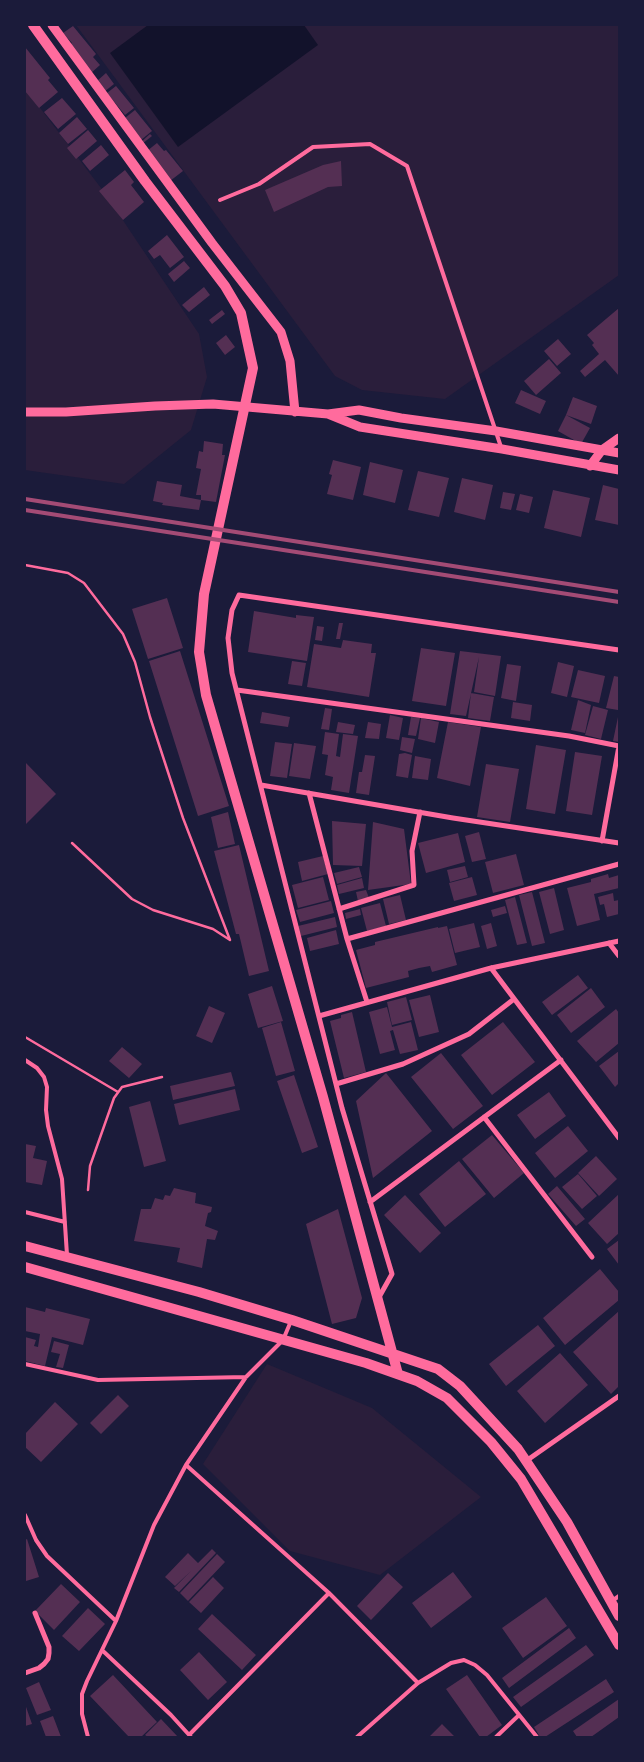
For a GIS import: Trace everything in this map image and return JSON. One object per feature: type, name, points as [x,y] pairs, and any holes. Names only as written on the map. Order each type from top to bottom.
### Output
[{"type":"main road","points":[[33,25],[145,181],[225,286],[241,313],[253,368],[204,594],[199,652],[206,695],[323,1097],[398,1374]]},
{"type":"main road","points":[[25,1246],[199,1292],[292,1320],[438,1370],[460,1386],[518,1449],[567,1522],[615,1599],[619,1616]]},
{"type":"main road","points":[[25,1267],[398,1374],[417,1380],[447,1398],[491,1442],[521,1480],[619,1645]]},
{"type":"street","points":[[52,25],[212,243],[281,332],[290,361],[296,412]]},
{"type":"street","points":[[25,412],[213,404],[328,414],[359,410],[401,418],[496,431],[619,453]]},
{"type":"street","points":[[328,414],[360,427],[502,449],[619,470]]},
{"type":"street","points":[[590,466],[602,450],[619,438]]},
{"type":"street","points":[[378,1300],[392,1274],[336,1084],[232,673],[228,638],[232,610],[239,595],[619,650]]},
{"type":"street","points":[[237,690],[569,736],[619,746],[602,840]]},
{"type":"street","points":[[261,785],[619,843]]},
{"type":"street","points":[[309,793],[347,939],[366,1002]]},
{"type":"street","points":[[339,908],[414,885],[412,851],[420,812]]},
{"type":"street","points":[[347,939],[619,864]]},
{"type":"street","points":[[319,1016],[491,968],[619,941]]},
{"type":"street","points":[[609,943],[619,956]]},
{"type":"street","points":[[491,968],[619,1138]]},
{"type":"street","points":[[336,1084],[403,1064],[469,1034],[514,999]]},
{"type":"street","points":[[370,1202],[561,1060]]},
{"type":"street","points":[[484,1117],[592,1256]]},
{"type":"street","points":[[526,1461],[619,1396]]},
{"type":"street","points":[[25,1673],[44,1664],[49,1654],[49,1647],[35,1614]]},
{"type":"lane","points":[[220,200],[259,184],[313,148],[370,144],[407,166],[502,449]]},
{"type":"lane","points":[[25,1060],[37,1068],[44,1077],[47,1087],[46,1110],[48,1126],[62,1179],[67,1257]]},
{"type":"lane","points":[[25,1212],[65,1222]]},
{"type":"lane","points":[[88,1737],[82,1714],[82,1694],[116,1621],[154,1525],[186,1465],[246,1377],[284,1340],[292,1320]]},
{"type":"lane","points":[[25,1364],[98,1380],[246,1377]]},
{"type":"lane","points":[[186,1465],[329,1593],[418,1684]]},
{"type":"lane","points":[[25,1515],[36,1540],[47,1556],[116,1621]]},
{"type":"lane","points":[[103,1651],[171,1715],[190,1736],[329,1593]]},
{"type":"lane","points":[[357,1737],[418,1684],[451,1663],[464,1660],[475,1665],[486,1675],[537,1737]]},
{"type":"lane","points":[[496,1737],[518,1716]]},
{"type":"path","points":[[25,565],[68,573],[84,583],[123,634],[135,662],[150,717],[183,818],[230,940],[213,929],[153,910],[132,899],[72,843]]},
{"type":"path","points":[[25,1037],[118,1092]]},
{"type":"path","points":[[88,1190],[90,1166],[114,1098],[122,1087],[162,1077]]},
{"type":"shaded area","points":[[76,25],[619,25],[619,275],[445,399],[362,390],[335,376]]},
{"type":"shaded area","points":[[148,25],[304,25],[318,45],[178,147],[110,53]]},
{"type":"shaded area","points":[[25,88],[104,192],[199,334],[207,377],[191,430],[124,484],[25,470]]},
{"type":"shaded area","points":[[267,1364],[372,1408],[481,1497],[380,1575],[290,1551],[203,1464]]},
{"type":"building","points":[[73,26],[96,54],[93,57],[100,65],[90,74],[69,45],[72,43],[63,33]]},
{"type":"building","points":[[25,47],[50,78],[48,80],[58,92],[39,108],[25,91]]},
{"type":"building","points":[[106,73],[114,84],[104,92],[97,81]]},
{"type":"building","points":[[116,86],[134,108],[125,115],[107,93]]},
{"type":"building","points":[[62,98],[76,114],[58,129],[44,112]]},
{"type":"building","points":[[135,110],[152,131],[141,140],[128,126],[130,124],[125,118]]},
{"type":"building","points":[[77,117],[87,129],[68,144],[59,133]]},
{"type":"building","points":[[88,130],[97,141],[76,159],[67,148]]},
{"type":"building","points":[[150,134],[152,136],[142,144],[141,142]]},
{"type":"building","points":[[157,143],[164,151],[166,150],[183,171],[170,181],[147,151]]},
{"type":"building","points":[[101,145],[109,155],[90,171],[82,161]]},
{"type":"building","points":[[341,161],[342,186],[328,187],[274,212],[265,190],[323,165]]},
{"type":"building","points":[[125,170],[134,182],[131,185],[144,202],[123,220],[99,191]]},
{"type":"building","points":[[167,235],[184,257],[170,268],[160,255],[154,259],[148,251]]},
{"type":"building","points":[[184,261],[190,268],[174,282],[168,274]]},
{"type":"building","points":[[204,287],[210,295],[189,312],[182,305]]},
{"type":"building","points":[[619,308],[619,376],[605,360],[585,377],[580,371],[599,354],[592,345],[594,343],[587,335]]},
{"type":"building","points":[[222,310],[225,314],[212,324],[209,320]]},
{"type":"building","points":[[226,335],[235,347],[225,355],[216,343]]},
{"type":"building","points":[[558,339],[571,354],[557,366],[544,351]]},
{"type":"building","points":[[549,359],[561,373],[536,395],[524,381]]},
{"type":"building","points":[[521,390],[546,401],[540,414],[515,403]]},
{"type":"building","points":[[573,397],[597,406],[591,424],[566,415]]},
{"type":"building","points":[[566,415],[590,428],[581,444],[558,431]]},
{"type":"building","points":[[204,441],[223,444],[222,455],[225,455],[216,502],[201,500],[201,495],[196,495],[201,469],[196,468],[199,451],[203,452]]},
{"type":"building","points":[[333,460],[361,467],[353,500],[327,494],[332,475],[329,474]]},
{"type":"building","points":[[370,462],[403,470],[395,503],[363,495]]},
{"type":"building","points":[[418,471],[449,478],[439,517],[408,510]]},
{"type":"building","points":[[462,478],[493,485],[485,520],[454,512]]},
{"type":"building","points":[[157,481],[182,485],[180,496],[201,500],[199,510],[162,505],[163,503],[153,501]]},
{"type":"building","points":[[603,485],[619,489],[619,525],[595,520]]},
{"type":"building","points":[[553,490],[590,498],[581,537],[544,528]]},
{"type":"building","points":[[503,492],[515,494],[511,510],[500,508]]},
{"type":"building","points":[[520,494],[533,497],[529,513],[516,510]]},
{"type":"building","points":[[167,598],[183,648],[148,659],[132,609]]},
{"type":"building","points":[[254,611],[296,618],[296,615],[314,617],[307,661],[248,652]]},
{"type":"building","points":[[339,623],[343,623],[340,639],[336,639]]},
{"type":"building","points":[[317,626],[324,627],[322,641],[315,640]]},
{"type":"building","points":[[343,640],[372,644],[371,653],[376,653],[369,697],[307,687],[314,644],[341,648]]},
{"type":"building","points":[[421,648],[455,653],[446,706],[412,701]]},
{"type":"building","points":[[180,651],[229,806],[198,816],[149,661]]},
{"type":"building","points":[[460,651],[501,656],[495,696],[474,692],[479,657],[466,716],[450,714]]},
{"type":"building","points":[[292,661],[306,663],[302,686],[288,684]]},
{"type":"building","points":[[558,662],[574,666],[567,697],[551,693]]},
{"type":"building","points":[[507,664],[521,666],[516,701],[501,698]]},
{"type":"building","points":[[578,670],[605,676],[599,703],[571,697]]},
{"type":"building","points":[[614,676],[619,677],[618,710],[606,708]]},
{"type":"building","points":[[471,693],[494,697],[490,721],[468,718]]},
{"type":"building","points":[[578,700],[591,705],[585,733],[571,730]]},
{"type":"building","points":[[513,702],[532,705],[530,721],[511,718]]},
{"type":"building","points":[[593,706],[608,710],[601,739],[585,735]]},
{"type":"building","points":[[325,708],[332,709],[329,730],[321,729]]},
{"type":"building","points":[[262,712],[290,717],[288,727],[260,723]]},
{"type":"building","points":[[390,715],[403,718],[399,740],[386,738]]},
{"type":"building","points":[[411,717],[420,718],[416,736],[408,735]]},
{"type":"building","points":[[619,717],[619,742],[613,741]]},
{"type":"building","points":[[421,718],[439,722],[435,743],[418,739]]},
{"type":"building","points":[[338,722],[355,725],[353,734],[336,732]]},
{"type":"building","points":[[368,722],[381,724],[379,739],[365,738]]},
{"type":"building","points":[[448,722],[481,727],[470,786],[437,778]]},
{"type":"building","points":[[325,732],[339,734],[336,756],[340,757],[343,734],[358,736],[349,793],[331,790],[333,777],[325,775],[328,755],[322,754]]},
{"type":"building","points":[[402,737],[415,739],[412,753],[400,750]]},
{"type":"building","points":[[275,742],[292,744],[287,778],[270,776]]},
{"type":"building","points":[[294,743],[316,746],[310,779],[289,776]]},
{"type":"building","points":[[536,745],[566,750],[555,814],[526,809]]},
{"type":"building","points":[[575,752],[602,756],[592,815],[566,811]]},
{"type":"building","points":[[399,754],[412,755],[408,778],[396,776]]},
{"type":"building","points":[[365,755],[375,756],[369,795],[356,793],[359,772],[362,772]]},
{"type":"building","points":[[415,756],[431,759],[428,780],[412,778]]},
{"type":"building","points":[[25,762],[56,794],[25,825]]},
{"type":"building","points":[[486,764],[519,769],[510,822],[477,817]]},
{"type":"building","points":[[228,812],[235,844],[218,848],[211,817]]},
{"type":"building","points":[[332,821],[366,824],[362,866],[333,865]]},
{"type":"building","points":[[373,822],[404,829],[411,884],[368,890]]},
{"type":"building","points":[[479,832],[486,859],[472,862],[465,836]]},
{"type":"building","points":[[458,833],[465,862],[426,873],[418,843]]},
{"type":"building","points":[[239,845],[269,971],[249,976],[239,934],[236,934],[214,851]]},
{"type":"building","points":[[516,854],[524,885],[493,893],[485,862]]},
{"type":"building","points":[[323,856],[328,874],[302,881],[298,862]]},
{"type":"building","points":[[465,866],[468,877],[450,882],[447,870]]},
{"type":"building","points":[[359,867],[362,877],[337,884],[334,873]]},
{"type":"building","points":[[608,874],[609,878],[619,875],[619,888],[594,894],[600,920],[577,926],[567,888],[591,882],[591,879]]},
{"type":"building","points":[[323,877],[329,900],[298,908],[292,885]]},
{"type":"building","points":[[472,877],[477,895],[454,901],[449,883]]},
{"type":"building","points":[[362,878],[364,888],[339,894],[337,885]]},
{"type":"building","points":[[554,888],[564,930],[550,934],[539,892]]},
{"type":"building","points":[[366,890],[369,898],[358,901],[356,892]]},
{"type":"building","points":[[532,892],[545,943],[532,946],[519,895]]},
{"type":"building","points":[[613,893],[614,901],[619,900],[619,914],[607,917],[604,904],[600,905],[598,897]]},
{"type":"building","points":[[400,895],[406,920],[389,924],[383,899]]},
{"type":"building","points":[[515,897],[527,943],[517,945],[505,900]]},
{"type":"building","points":[[331,901],[334,913],[300,922],[296,910]]},
{"type":"building","points":[[380,903],[386,926],[367,931],[361,908]]},
{"type":"building","points":[[505,906],[507,913],[493,917],[491,910]]},
{"type":"building","points":[[360,909],[361,915],[346,919],[345,913]]},
{"type":"building","points":[[335,917],[337,927],[301,936],[298,926]]},
{"type":"building","points":[[474,923],[480,947],[455,953],[449,929]]},
{"type":"building","points":[[491,923],[497,946],[487,949],[481,926]]},
{"type":"building","points":[[447,926],[457,965],[432,972],[430,966],[419,968],[408,971],[409,977],[366,988],[356,950],[375,945],[375,942]]},
{"type":"building","points":[[336,930],[339,944],[310,951],[307,938]]},
{"type":"building","points":[[578,975],[588,988],[552,1015],[542,1002]]},
{"type":"building","points":[[272,986],[283,1021],[258,1028],[248,994]]},
{"type":"building","points":[[591,988],[605,1007],[571,1033],[557,1015]]},
{"type":"building","points":[[430,995],[439,1032],[419,1037],[409,1000]]},
{"type":"building","points":[[406,997],[412,1020],[392,1025],[387,1002]]},
{"type":"building","points":[[209,1006],[225,1013],[212,1043],[196,1036]]},
{"type":"building","points":[[387,1007],[392,1027],[411,1022],[418,1050],[400,1054],[393,1030],[390,1031],[395,1050],[380,1054],[369,1012]]},
{"type":"building","points":[[616,1009],[619,1013],[619,1043],[596,1062],[577,1041]]},
{"type":"building","points":[[352,1012],[366,1072],[344,1078],[330,1021]]},
{"type":"building","points":[[281,1022],[295,1071],[276,1076],[262,1028]]},
{"type":"building","points":[[503,1022],[535,1062],[492,1095],[461,1055]]},
{"type":"building","points":[[122,1047],[142,1064],[129,1078],[109,1061]]},
{"type":"building","points":[[619,1051],[619,1083],[615,1087],[599,1066]]},
{"type":"building","points":[[441,1053],[483,1106],[453,1129],[411,1077]]},
{"type":"building","points":[[231,1072],[235,1086],[173,1100],[170,1086]]},
{"type":"building","points":[[386,1073],[432,1131],[373,1178],[356,1101]]},
{"type":"building","points":[[294,1075],[318,1147],[302,1153],[277,1081]]},
{"type":"building","points":[[235,1089],[240,1110],[179,1125],[174,1104]]},
{"type":"building","points":[[549,1092],[566,1116],[535,1139],[517,1115]]},
{"type":"building","points":[[150,1101],[166,1161],[144,1167],[129,1107]]},
{"type":"building","points":[[568,1126],[588,1151],[555,1178],[535,1153]]},
{"type":"building","points":[[492,1135],[524,1173],[494,1198],[462,1159]]},
{"type":"building","points":[[25,1144],[36,1146],[33,1158],[47,1161],[42,1185],[25,1182]]},
{"type":"building","points":[[596,1156],[617,1179],[599,1196],[578,1173]]},
{"type":"building","points":[[459,1161],[486,1194],[445,1227],[419,1194]]},
{"type":"building","points":[[578,1174],[597,1196],[582,1209],[562,1187]]},
{"type":"building","points":[[557,1186],[585,1219],[576,1226],[548,1194]]},
{"type":"building","points":[[174,1188],[196,1193],[195,1203],[212,1207],[211,1212],[208,1213],[205,1226],[218,1231],[215,1240],[207,1239],[202,1268],[177,1262],[180,1248],[134,1241],[141,1209],[151,1209],[155,1198],[163,1200],[165,1195],[170,1196]]},
{"type":"building","points":[[619,1194],[619,1233],[607,1244],[588,1223]]},
{"type":"building","points":[[405,1195],[441,1233],[420,1253],[384,1215]]},
{"type":"building","points":[[338,1209],[362,1298],[356,1318],[332,1324],[306,1224]]},
{"type":"building","points":[[619,1240],[619,1265],[607,1249]]},
{"type":"building","points":[[600,1269],[619,1292],[619,1300],[565,1345],[543,1318]]},
{"type":"building","points":[[25,1307],[45,1312],[46,1308],[90,1319],[83,1345],[52,1337],[45,1366],[25,1361],[25,1337],[36,1340],[34,1346],[38,1347],[40,1334],[25,1331]]},
{"type":"building","points":[[619,1311],[619,1386],[611,1394],[573,1352]]},
{"type":"building","points":[[538,1325],[555,1346],[506,1386],[489,1364]]},
{"type":"building","points":[[54,1341],[69,1345],[63,1368],[56,1367],[60,1354],[51,1352]]},
{"type":"building","points":[[560,1353],[588,1385],[545,1423],[517,1391]]},
{"type":"building","points":[[118,1395],[129,1406],[101,1434],[90,1423]]},
{"type":"building","points":[[55,1402],[78,1424],[41,1462],[25,1447],[25,1434]]},
{"type":"building","points":[[27,1539],[39,1577],[26,1581],[25,1540]]},
{"type":"building","points":[[212,1549],[216,1553],[179,1592],[174,1588],[191,1571],[175,1586],[165,1577],[188,1553],[198,1563]]},
{"type":"building","points":[[217,1554],[225,1562],[188,1601],[180,1593]]},
{"type":"building","points":[[453,1572],[472,1597],[431,1628],[412,1603]]},
{"type":"building","points":[[388,1573],[403,1587],[371,1620],[357,1606]]},
{"type":"building","points":[[213,1577],[224,1588],[201,1613],[189,1602]]},
{"type":"building","points":[[61,1584],[80,1602],[54,1630],[35,1611]]},
{"type":"building","points":[[546,1597],[567,1626],[523,1658],[502,1628]]},
{"type":"building","points":[[88,1608],[105,1624],[79,1651],[62,1636]]},
{"type":"building","points":[[212,1614],[256,1655],[242,1670],[198,1629]]},
{"type":"building","points":[[569,1628],[576,1638],[509,1688],[502,1678]]},
{"type":"building","points":[[586,1645],[594,1655],[521,1707],[513,1697]]},
{"type":"building","points":[[199,1652],[227,1682],[208,1700],[180,1670]]},
{"type":"building","points":[[113,1675],[157,1722],[141,1737],[129,1737],[90,1696]]},
{"type":"building","points":[[467,1675],[502,1725],[486,1737],[480,1737],[446,1689]]},
{"type":"building","points":[[606,1679],[614,1692],[545,1737],[540,1737],[534,1727]]},
{"type":"building","points":[[39,1682],[51,1710],[37,1715],[26,1688]]},
{"type":"building","points":[[619,1699],[619,1717],[591,1737],[577,1737],[573,1731]]},
{"type":"building","points":[[25,1704],[32,1724],[25,1726]]},
{"type":"building","points":[[53,1716],[61,1737],[46,1737],[40,1721]]},
{"type":"building","points":[[161,1719],[178,1737],[148,1737],[145,1735]]},
{"type":"building","points":[[442,1724],[455,1737],[429,1737]]},
{"type":"railway","points":[[25,499],[619,592]]},
{"type":"railway","points":[[25,510],[619,602]]}]
